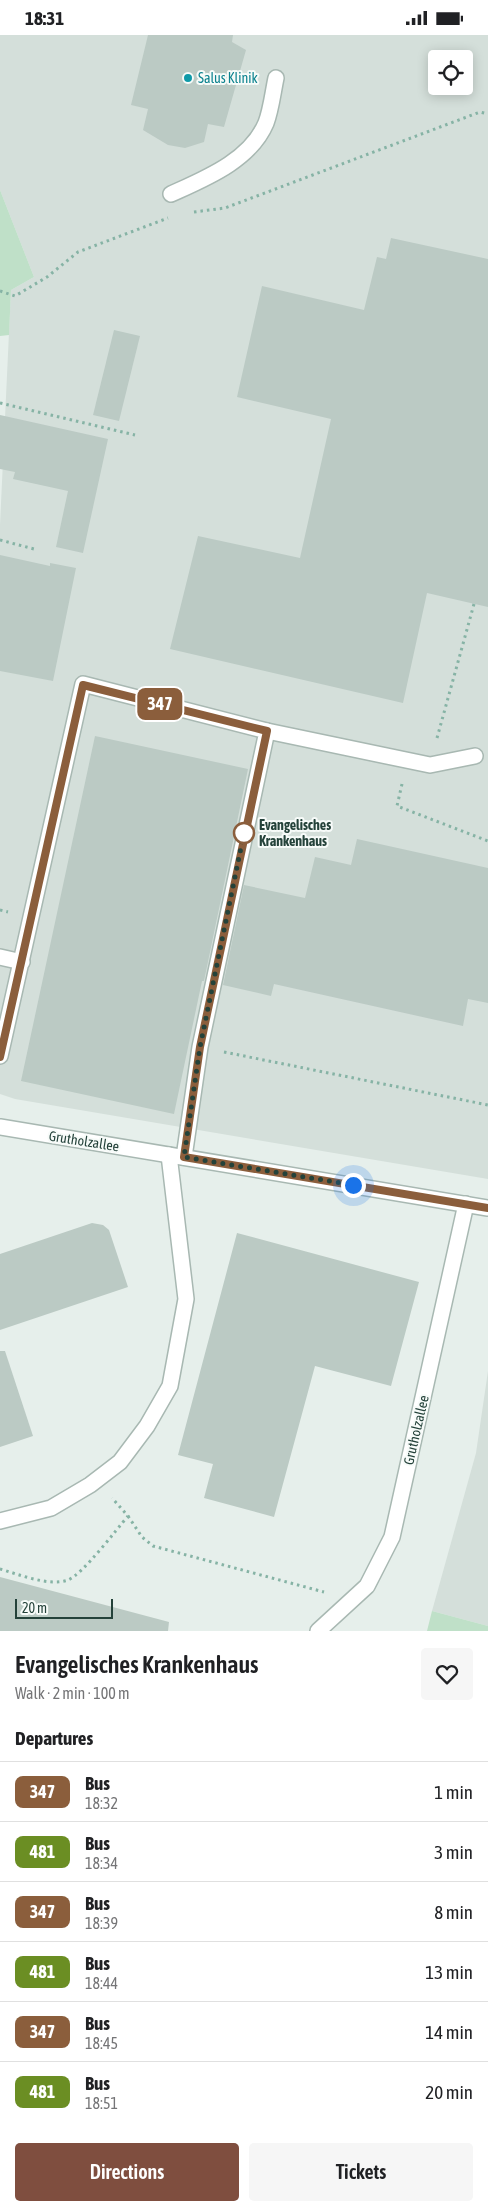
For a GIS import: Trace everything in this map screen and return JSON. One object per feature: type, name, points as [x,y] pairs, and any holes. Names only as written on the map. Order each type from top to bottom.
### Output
[{"type":"street","points":[[171,194],[208,177],[246,152],[266,124],[276,78]]},
{"type":"street","points":[[0,1057],[83,685],[267,731],[430,765],[475,756]]},
{"type":"street","points":[[0,1521],[51,1508],[96,1481],[120,1462],[147,1426],[170,1387],[186,1299],[176,1156],[267,731]]},
{"type":"street","points":[[0,957],[22,962]]},
{"type":"street","name":"Grutholzallee","points":[[0,1127],[488,1208]]},
{"type":"street","name":"Grutholzallee","points":[[318,1631],[367,1586],[392,1537],[466,1204]]},
{"type":"path","points":[[188,213],[225,208],[480,112],[488,114]]},
{"type":"path","points":[[0,291],[15,296],[47,277],[78,252],[170,218]]},
{"type":"path","points":[[0,403],[135,435]]},
{"type":"path","points":[[0,540],[34,549]]},
{"type":"path","points":[[430,765],[474,604]]},
{"type":"path","points":[[407,760],[397,806],[488,841]]},
{"type":"path","points":[[200,1047],[488,1105]]},
{"type":"path","points":[[96,1481],[128,1516],[142,1537],[154,1546],[299,1584],[351,1601]]},
{"type":"path","points":[[0,1569],[36,1580],[68,1580],[82,1568],[128,1516]]},
{"type":"shaded area","points":[[0,35],[488,35],[488,1179],[15,1099],[0,1094],[0,525],[11,290],[34,277],[0,190]]},
{"type":"shaded area","points":[[488,1371],[488,1626],[432,1611],[476,1453]]},
{"type":"green space","points":[[0,190],[34,277],[11,290],[9,335],[0,336]]},
{"type":"green space","points":[[432,1611],[488,1626],[488,1631],[427,1631]]},
{"type":"building","name":"Salus Klinik","points":[[148,35],[233,35],[232,42],[246,50],[224,127],[208,124],[204,142],[185,148],[168,145],[143,130],[148,109],[131,105]]},
{"type":"building","points":[[391,238],[488,259],[488,607],[427,593],[403,703],[170,649],[198,536],[300,558],[331,419],[237,397],[262,286],[364,310],[377,257],[386,259]]},
{"type":"building","points":[[114,330],[140,336],[119,421],[93,415]]},
{"type":"building","points":[[0,415],[108,439],[83,553],[56,547],[68,491],[13,479],[15,472],[0,469]]},
{"type":"building","points":[[0,555],[50,566],[50,563],[76,568],[53,681],[0,671]]},
{"type":"building","points":[[95,736],[248,769],[174,1114],[21,1081]]},
{"type":"building","points":[[357,839],[488,868],[488,1003],[468,999],[463,1026],[274,984],[271,996],[223,985],[244,885],[305,898],[315,857],[351,865]]},
{"type":"building","points":[[92,1223],[103,1225],[109,1230],[128,1287],[0,1330],[0,1254]]},
{"type":"building","points":[[237,1233],[419,1282],[391,1386],[315,1366],[274,1517],[204,1498],[213,1464],[178,1455]]},
{"type":"building","points":[[0,1351],[5,1351],[33,1436],[0,1447]]},
{"type":"building","points":[[0,1577],[169,1622],[168,1631],[0,1631]]},
{"type":"bus line","name":"347","points":[[0,1057],[33,917],[83,685],[267,731],[200,1047],[184,1157],[488,1208]]},
{"type":"place","name":"Salus Klinik","points":[[188,78]]},
{"type":"place","name":"Evangelisches Krankenhaus","points":[[244,833]]},
{"type":"route","points":[[244,833],[200,1047],[184,1157],[353,1185]]}]
